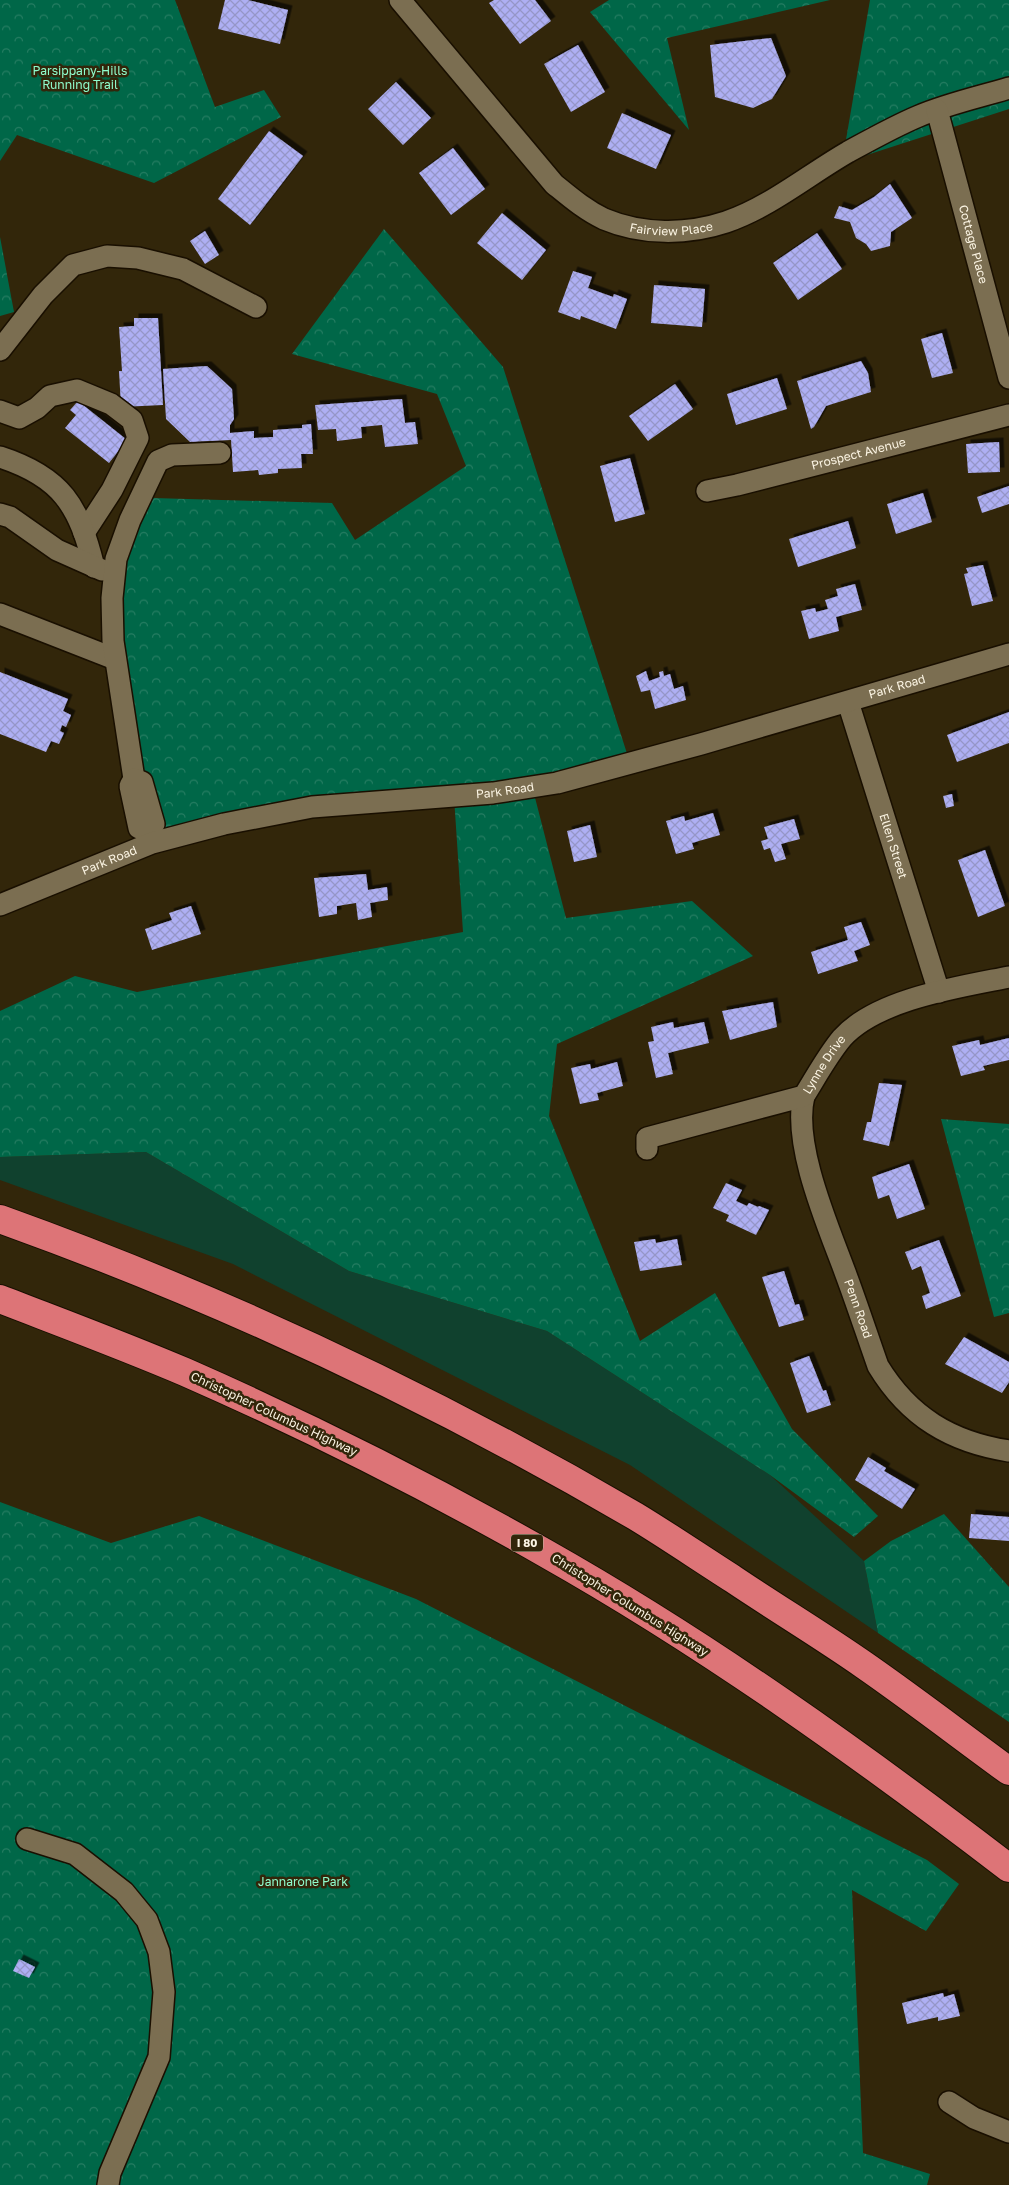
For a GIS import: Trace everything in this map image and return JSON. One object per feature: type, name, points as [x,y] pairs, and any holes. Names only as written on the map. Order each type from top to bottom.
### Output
[{"type":"highway","points":[[0,1219],[90,1252],[216,1303],[330,1355],[544,1464],[638,1518],[864,1665],[1009,1771]]},
{"type":"highway","name":"Christopher Columbus Highway","points":[[0,1299],[186,1373],[314,1432],[385,1467],[546,1553],[664,1624],[811,1721],[900,1785],[1009,1868]]},
{"type":"street","name":"Fairview Place","points":[[400,0],[554,184],[577,203],[603,218],[630,227],[669,231],[698,229],[727,222],[769,201],[847,153],[919,116],[1009,88]]},
{"type":"street","name":"Cottage Place","points":[[937,110],[1009,378]]},
{"type":"street","points":[[0,350],[43,294],[73,265],[107,256],[138,258],[183,269],[256,307]]},
{"type":"street","points":[[0,411],[19,418],[37,408],[50,396],[77,390],[111,404],[132,420],[138,438],[112,490],[84,533]]},
{"type":"street","name":"Prospect Avenue","points":[[707,491],[737,486],[1009,415]]},
{"type":"street","points":[[150,837],[154,824],[142,782],[134,779],[112,641],[112,607],[116,559],[130,520],[158,460],[172,455],[220,453]]},
{"type":"street","points":[[0,457],[22,464],[56,486],[76,512],[94,567]]},
{"type":"street","points":[[0,514],[10,517],[57,550],[114,576]]},
{"type":"street","points":[[0,614],[115,659]]},
{"type":"street","name":"Park Road","points":[[0,905],[150,837],[312,808],[493,793],[557,782],[848,702],[1009,654]]},
{"type":"street","name":"Ellen Street","points":[[848,702],[938,992]]},
{"type":"street","name":"Lynne Drive","points":[[647,1149],[647,1138],[804,1096],[828,1056],[842,1038],[858,1024],[879,1011],[938,992],[1009,977]]},
{"type":"street","name":"Penn Road","points":[[804,1096],[801,1111],[805,1145],[815,1190],[878,1366],[892,1388],[906,1404],[930,1421],[972,1444],[1009,1451]]},
{"type":"street","points":[[27,1839],[75,1854],[124,1892],[147,1920],[158,1952],[164,1992],[159,2056],[110,2173],[108,2185]]},
{"type":"street","points":[[950,2102],[974,2118],[1009,2132]]},
{"type":"green space","name":"Parsippany-Hills Running Trail","points":[[0,0],[175,0],[215,107],[264,90],[281,117],[154,183],[17,135],[0,161]]},
{"type":"green space","points":[[609,0],[830,0],[667,38],[689,130],[590,12]]},
{"type":"green space","points":[[870,0],[1009,0],[1009,109],[842,163]]},
{"type":"green space","points":[[384,229],[503,367],[631,766],[532,786],[566,918],[692,901],[753,956],[557,1044],[549,1116],[640,1341],[715,1293],[792,1429],[878,1516],[854,1537],[770,1475],[547,1331],[349,1271],[146,1152],[0,1157],[0,1011],[75,976],[137,992],[463,932],[454,797],[146,844],[105,586],[153,498],[332,503],[355,540],[466,466],[437,394],[292,354]]},
{"type":"green space","points":[[0,237],[14,312],[0,316]]},
{"type":"green space","points":[[941,1119],[1009,1124],[1009,1313],[994,1317]]},
{"type":"green space","points":[[146,1152],[349,1271],[547,1331],[770,1475],[864,1561],[878,1633],[630,1465],[233,1264],[0,1180],[0,1157]]},
{"type":"green space","name":"Jannarone Park","points":[[0,1502],[111,1543],[199,1516],[416,1599],[927,1860],[959,1884],[926,1931],[852,1890],[863,2153],[930,2174],[927,2185],[0,2185]]},
{"type":"green space","points":[[944,1514],[1009,1587],[1009,1722],[878,1633],[864,1561],[891,1541]]},
{"type":"building","points":[[225,0],[248,0],[288,10],[280,44],[218,29]]},
{"type":"building","points":[[494,0],[535,0],[551,21],[520,44],[489,3]]},
{"type":"building","points":[[771,38],[786,76],[772,99],[753,108],[715,97],[710,45]]},
{"type":"building","points":[[578,45],[605,92],[571,112],[544,64]]},
{"type":"building","points":[[396,82],[431,118],[403,145],[368,109]]},
{"type":"building","points":[[622,113],[671,135],[656,169],[607,148]]},
{"type":"building","points":[[269,131],[303,156],[250,225],[218,199]]},
{"type":"building","points":[[453,148],[485,189],[451,215],[419,173]]},
{"type":"building","points":[[890,184],[912,218],[891,232],[890,246],[871,251],[866,244],[856,238],[850,222],[834,218],[839,206],[852,210],[874,197]]},
{"type":"building","points":[[502,213],[546,250],[522,280],[477,243]]},
{"type":"building","points":[[205,231],[219,255],[205,264],[190,241]]},
{"type":"building","points":[[817,233],[842,269],[798,300],[773,263]]},
{"type":"building","points":[[573,271],[592,277],[588,288],[613,297],[614,294],[627,299],[616,329],[581,316],[580,320],[558,312]]},
{"type":"building","points":[[654,285],[705,289],[702,327],[651,323]]},
{"type":"building","points":[[134,318],[158,318],[163,405],[121,407],[119,371],[122,371],[119,327],[134,326]]},
{"type":"building","points":[[942,333],[953,373],[932,378],[921,339]]},
{"type":"building","points":[[861,361],[868,373],[871,392],[826,406],[811,429],[797,381]]},
{"type":"building","points":[[207,366],[232,389],[234,419],[230,425],[230,433],[254,431],[254,438],[273,437],[273,430],[302,428],[302,425],[311,424],[313,454],[301,454],[302,468],[278,469],[278,473],[259,475],[258,470],[233,472],[231,440],[190,442],[166,419],[163,369]]},
{"type":"building","points":[[777,378],[787,409],[736,425],[727,394]]},
{"type":"building","points":[[675,384],[693,409],[648,441],[629,416]]},
{"type":"building","points":[[402,399],[405,423],[415,422],[418,444],[385,447],[382,425],[361,427],[362,438],[337,441],[336,429],[318,430],[315,405]]},
{"type":"building","points":[[78,401],[127,440],[109,463],[65,428],[76,415],[70,410]]},
{"type":"building","points":[[999,442],[1000,472],[968,473],[966,444]]},
{"type":"building","points":[[630,458],[645,514],[615,522],[600,466]]},
{"type":"building","points":[[1009,486],[1009,504],[982,513],[977,497]]},
{"type":"building","points":[[923,493],[932,522],[896,534],[887,504]]},
{"type":"building","points":[[848,521],[856,548],[798,567],[789,539]]},
{"type":"building","points":[[983,565],[993,601],[972,606],[964,574],[968,573],[966,568]]},
{"type":"building","points":[[855,584],[862,610],[836,617],[839,631],[809,639],[801,611],[815,608],[816,612],[828,609],[825,600],[838,596],[836,589]]},
{"type":"building","points":[[646,671],[649,681],[660,677],[659,672],[663,671],[664,676],[670,674],[674,689],[683,686],[686,700],[655,709],[650,690],[641,692],[636,676]]},
{"type":"building","points":[[0,672],[68,699],[63,711],[71,715],[66,727],[62,725],[60,731],[64,733],[59,744],[51,741],[46,752],[0,734]]},
{"type":"building","points":[[1009,712],[1009,743],[957,762],[947,735]]},
{"type":"building","points":[[952,794],[954,806],[946,808],[943,796]]},
{"type":"building","points":[[713,813],[720,835],[692,843],[694,849],[676,854],[666,821],[684,816],[685,821]]},
{"type":"building","points":[[794,819],[800,839],[781,844],[786,859],[775,862],[770,848],[764,850],[761,841],[768,839],[764,827]]},
{"type":"building","points":[[590,825],[597,857],[574,862],[567,831]]},
{"type":"building","points":[[985,850],[1005,906],[978,917],[958,860]]},
{"type":"building","points":[[366,874],[368,890],[387,887],[388,900],[370,903],[372,917],[358,920],[356,903],[337,906],[337,914],[319,917],[314,878]]},
{"type":"building","points":[[191,906],[201,934],[152,950],[145,929],[172,920],[169,913]]},
{"type":"building","points":[[861,922],[870,945],[854,951],[858,961],[818,974],[811,952],[848,940],[844,927]]},
{"type":"building","points":[[773,1002],[777,1027],[730,1040],[722,1011]]},
{"type":"building","points":[[673,1022],[674,1028],[704,1022],[709,1043],[668,1053],[673,1074],[656,1078],[648,1042],[654,1041],[651,1027]]},
{"type":"building","points":[[1009,1038],[1009,1060],[983,1066],[985,1070],[961,1076],[952,1046],[979,1040],[980,1045]]},
{"type":"building","points":[[617,1062],[623,1086],[597,1093],[599,1100],[580,1104],[571,1068],[590,1064],[591,1069]]},
{"type":"building","points":[[879,1083],[902,1085],[889,1146],[863,1140],[867,1122],[871,1122]]},
{"type":"building","points":[[909,1164],[925,1209],[897,1219],[889,1195],[878,1199],[872,1177]]},
{"type":"building","points":[[726,1183],[742,1190],[736,1201],[747,1206],[749,1203],[769,1210],[756,1235],[726,1221],[729,1215],[713,1208]]},
{"type":"building","points":[[655,1239],[656,1243],[677,1239],[682,1265],[640,1271],[634,1242]]},
{"type":"building","points":[[939,1240],[961,1296],[926,1309],[922,1296],[930,1293],[921,1266],[912,1270],[905,1252]]},
{"type":"building","points":[[784,1271],[795,1305],[799,1304],[804,1320],[779,1327],[762,1277]]},
{"type":"building","points":[[964,1337],[1009,1362],[1009,1382],[1002,1393],[945,1364]]},
{"type":"building","points":[[809,1356],[823,1391],[826,1390],[831,1405],[807,1413],[790,1363]]},
{"type":"building","points":[[868,1457],[886,1468],[884,1471],[915,1489],[902,1509],[855,1480]]},
{"type":"building","points":[[971,1514],[1009,1517],[1009,1541],[969,1538]]},
{"type":"building","points":[[19,1959],[35,1967],[29,1978],[13,1971]]},
{"type":"building","points":[[943,1993],[944,1997],[954,1994],[960,2016],[938,2021],[938,2017],[907,2024],[902,2003]]}]
